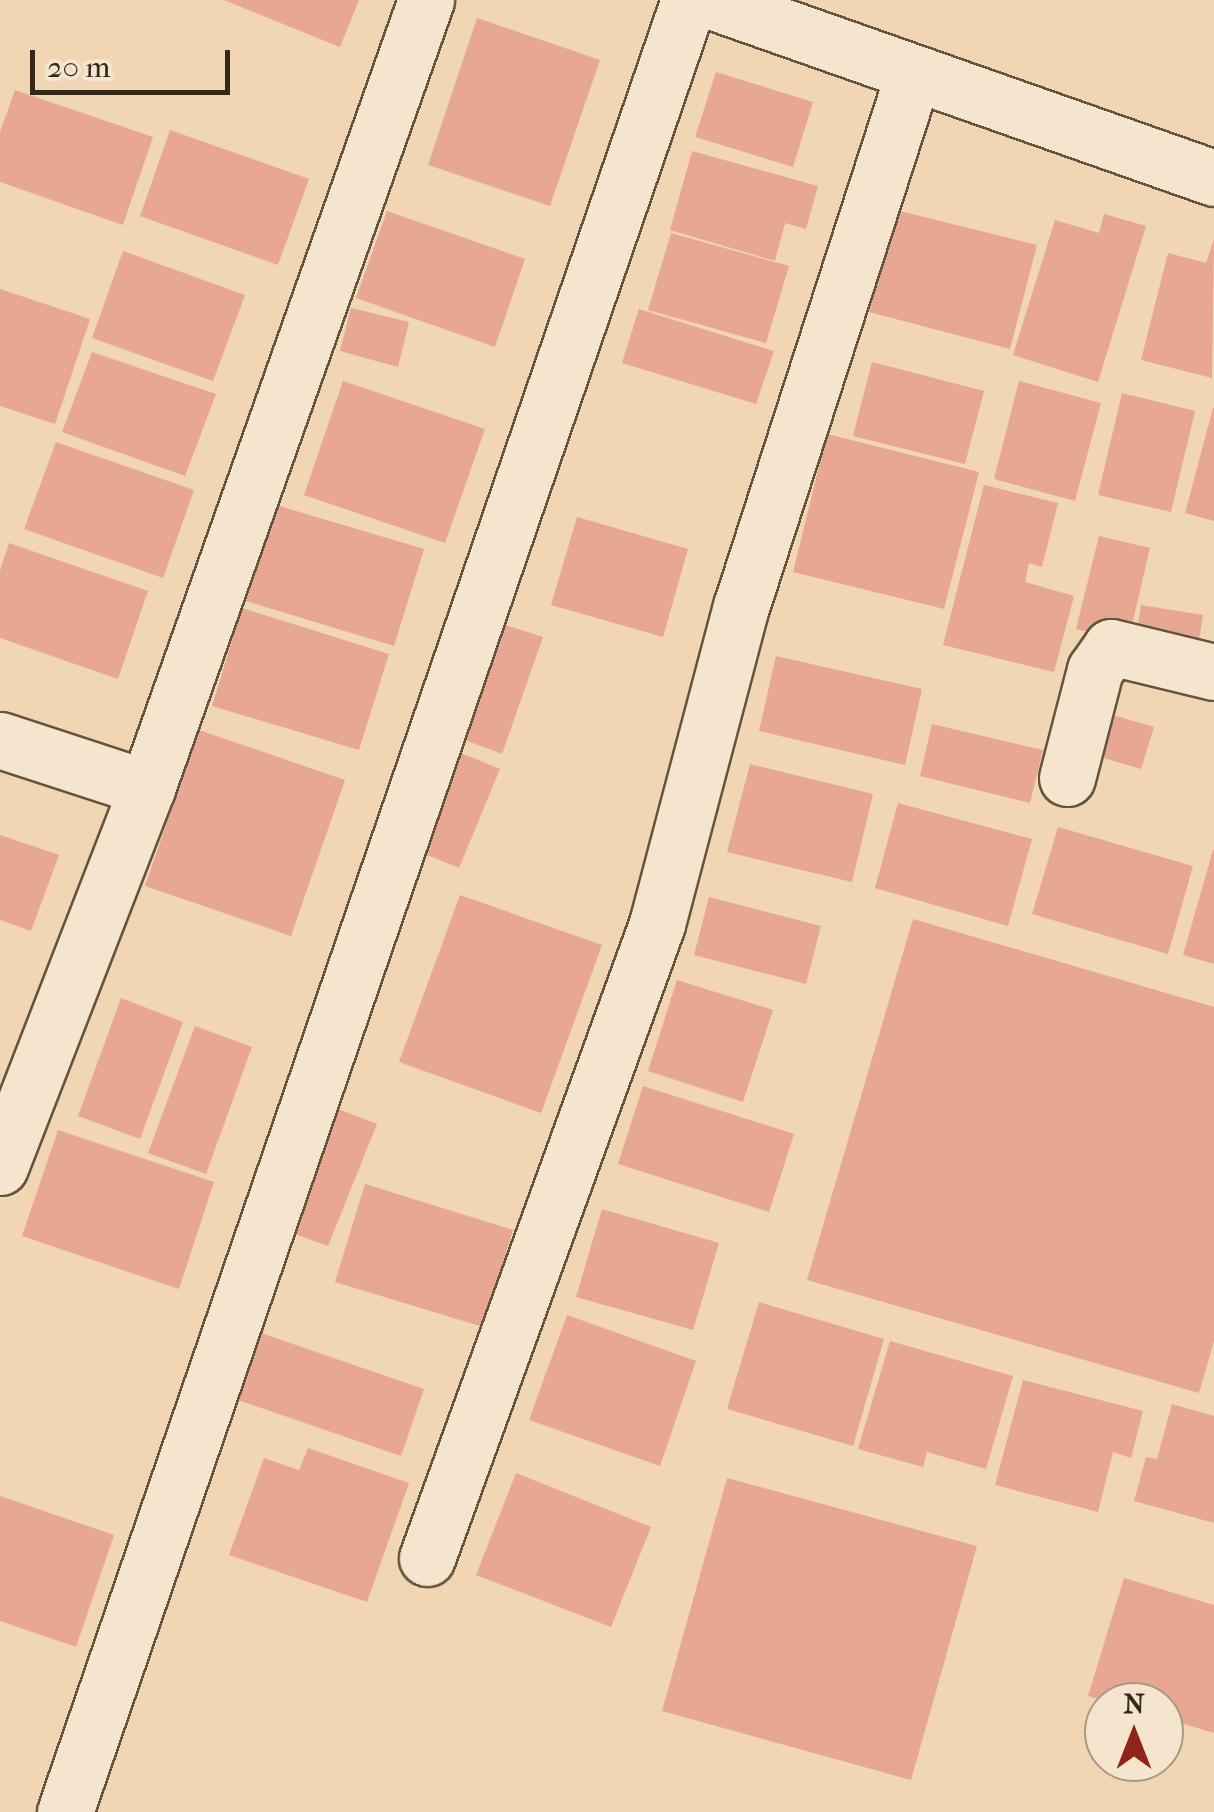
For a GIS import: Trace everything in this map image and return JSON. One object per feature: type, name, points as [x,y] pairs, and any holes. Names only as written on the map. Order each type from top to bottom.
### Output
[{"type":"street","points":[[0,1167],[147,788],[426,0]]},
{"type":"street","points":[[65,1812],[689,0]]},
{"type":"street","points":[[708,0],[1214,178]]},
{"type":"street","points":[[427,1558],[657,924],[742,607],[913,75]]},
{"type":"street","points":[[1067,778],[1094,670],[1111,647],[1214,672]]},
{"type":"street","points":[[0,740],[147,788]]},
{"type":"building","points":[[224,0],[359,0],[340,47]]},
{"type":"building","points":[[477,18],[600,60],[550,206],[428,165]]},
{"type":"building","points":[[716,72],[813,102],[793,167],[695,137]]},
{"type":"building","points":[[15,90],[153,137],[123,225],[0,182],[0,132]]},
{"type":"building","points":[[170,130],[309,179],[278,265],[140,216]]},
{"type":"building","points":[[692,151],[818,186],[806,229],[785,223],[775,261],[670,230]]},
{"type":"building","points":[[896,210],[1037,245],[1010,349],[869,312]]},
{"type":"building","points":[[387,211],[525,259],[495,347],[356,298]]},
{"type":"building","points":[[1104,214],[1146,226],[1098,382],[1013,355],[1055,220],[1099,233]]},
{"type":"building","points":[[671,233],[789,266],[766,343],[648,310]]},
{"type":"building","points":[[1214,239],[1212,378],[1141,360],[1168,253],[1206,263]]},
{"type":"building","points":[[123,251],[245,295],[213,381],[92,338]]},
{"type":"building","points":[[0,289],[90,319],[55,424],[0,406]]},
{"type":"building","points":[[351,308],[409,322],[398,367],[340,351]]},
{"type":"building","points":[[639,309],[774,351],[756,404],[622,363]]},
{"type":"building","points":[[92,352],[216,394],[185,476],[62,432]]},
{"type":"building","points":[[872,362],[984,391],[965,464],[853,436]]},
{"type":"building","points":[[343,381],[485,429],[445,543],[304,495]]},
{"type":"building","points":[[1019,381],[1101,403],[1075,501],[994,479]]},
{"type":"building","points":[[1122,393],[1195,411],[1171,512],[1098,495]]},
{"type":"building","points":[[1214,408],[1214,521],[1185,513]]},
{"type":"building","points":[[827,434],[979,472],[944,609],[793,572]]},
{"type":"building","points":[[56,442],[194,490],[163,578],[24,529]]},
{"type":"building","points":[[984,485],[1058,503],[1042,567],[1029,563],[1025,582],[1074,596],[1054,672],[943,645]]},
{"type":"building","points":[[276,505],[424,549],[394,646],[246,601]]},
{"type":"building","points":[[577,517],[688,549],[663,637],[551,605]]},
{"type":"building","points":[[1099,536],[1150,548],[1128,642],[1076,629]]},
{"type":"building","points":[[9,543],[148,591],[118,679],[0,638],[0,571]]},
{"type":"building","points":[[1141,605],[1203,615],[1197,654],[1135,645]]},
{"type":"building","points":[[242,608],[389,654],[359,750],[212,706]]},
{"type":"building","points":[[506,625],[543,637],[502,754],[465,740]]},
{"type":"building","points":[[776,656],[922,689],[905,765],[759,731]]},
{"type":"building","points":[[1113,715],[1154,727],[1141,769],[1100,757]]},
{"type":"building","points":[[932,724],[1043,750],[1030,803],[920,776]]},
{"type":"building","points":[[199,730],[345,780],[291,936],[145,886]]},
{"type":"building","points":[[456,751],[500,769],[459,868],[415,850]]},
{"type":"building","points":[[750,764],[873,794],[852,882],[727,852]]},
{"type":"building","points":[[898,803],[1032,839],[1008,926],[875,888]]},
{"type":"building","points":[[1058,827],[1193,866],[1168,954],[1032,914]]},
{"type":"building","points":[[0,835],[59,855],[31,931],[0,920]]},
{"type":"building","points":[[1214,850],[1214,964],[1183,955]]},
{"type":"building","points":[[460,895],[602,945],[541,1113],[399,1062]]},
{"type":"building","points":[[709,897],[821,926],[806,984],[694,955]]},
{"type":"building","points":[[913,919],[1214,1007],[1214,1341],[1199,1393],[807,1280]]},
{"type":"building","points":[[677,980],[773,1010],[743,1102],[648,1071]]},
{"type":"building","points":[[121,998],[183,1022],[140,1139],[78,1116]]},
{"type":"building","points":[[195,1026],[252,1047],[206,1174],[148,1153]]},
{"type":"building","points":[[643,1086],[794,1134],[769,1212],[618,1164]]},
{"type":"building","points":[[328,1105],[377,1124],[328,1246],[281,1229]]},
{"type":"building","points":[[58,1130],[214,1182],[179,1289],[22,1236]]},
{"type":"building","points":[[365,1184],[513,1230],[483,1327],[335,1282]]},
{"type":"building","points":[[602,1209],[719,1243],[693,1330],[576,1297]]},
{"type":"building","points":[[759,1302],[884,1339],[853,1446],[727,1409]]},
{"type":"building","points":[[567,1315],[696,1361],[660,1466],[529,1420]]},
{"type":"building","points":[[255,1331],[424,1389],[401,1456],[232,1398]]},
{"type":"building","points":[[890,1341],[1013,1376],[986,1469],[927,1452],[923,1467],[858,1449]]},
{"type":"building","points":[[1023,1380],[1143,1411],[1131,1458],[1113,1452],[1098,1512],[995,1485]]},
{"type":"building","points":[[1172,1404],[1214,1416],[1214,1523],[1134,1501],[1146,1457],[1157,1459]]},
{"type":"building","points":[[308,1448],[409,1483],[367,1602],[229,1555],[264,1458],[299,1470]]},
{"type":"building","points":[[516,1473],[651,1527],[611,1627],[476,1575]]},
{"type":"building","points":[[727,1478],[977,1546],[911,1780],[662,1711]]},
{"type":"building","points":[[0,1496],[114,1535],[76,1647],[0,1621]]},
{"type":"building","points":[[1124,1578],[1214,1605],[1214,1733],[1184,1724],[1184,1682],[1092,1682]]}]
